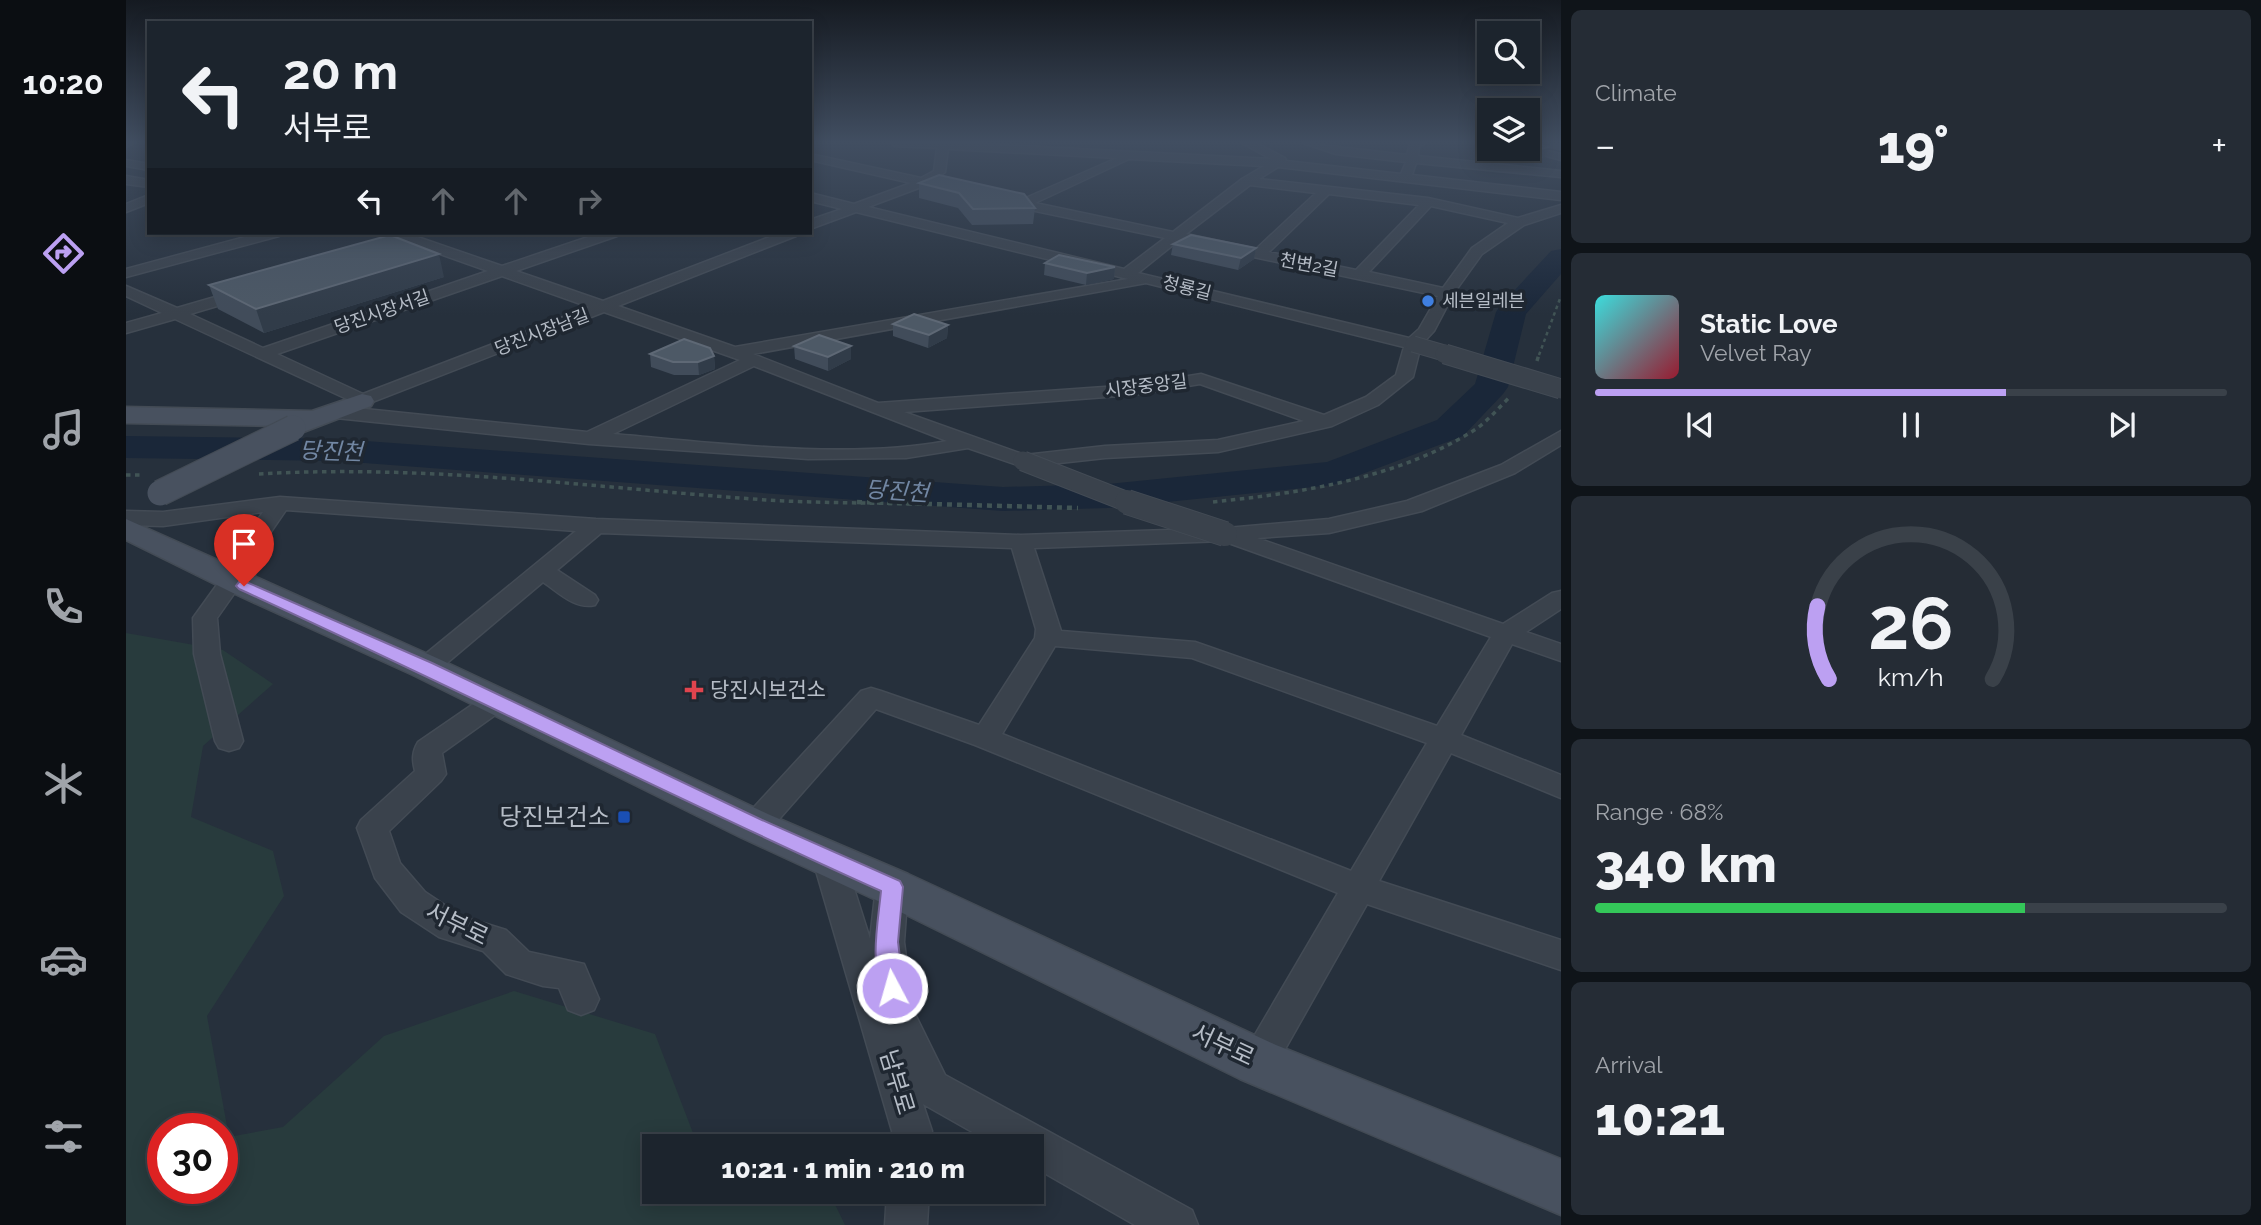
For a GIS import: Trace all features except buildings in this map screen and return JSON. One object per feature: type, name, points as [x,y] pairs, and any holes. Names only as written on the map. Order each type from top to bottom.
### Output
[{"type":"main road","name":"당진시장남길","points":[[155,484],[362,401]]},
{"type":"main road","points":[[126,415],[312,420]]},
{"type":"main road","name":"서부로","points":[[126,528],[238,583],[426,667],[755,826],[892,887],[1258,1062],[1561,1187]]},
{"type":"street","points":[[126,208],[146,200]]},
{"type":"street","name":"청룡길","points":[[823,200],[1413,344],[1561,389]]},
{"type":"street","points":[[812,224],[875,200]]},
{"type":"street","points":[[1005,200],[1023,204],[1031,200]]},
{"type":"street","points":[[1127,274],[1222,200]]},
{"type":"street","name":"천변2길","points":[[1258,255],[1315,200]]},
{"type":"street","points":[[1412,200],[1519,222]]},
{"type":"street","name":"천변2길","points":[[1359,275],[1428,202]]},
{"type":"street","name":"천변2길","points":[[1023,204],[1447,293]]},
{"type":"street","points":[[1023,461],[1105,452],[1218,446],[1325,422],[1372,401],[1404,377],[1413,344],[1426,331],[1447,293],[1477,251],[1519,222],[1561,209]]},
{"type":"street","points":[[209,235],[229,245]]},
{"type":"street","points":[[126,273],[266,235]]},
{"type":"street","name":"시장중앙길","points":[[400,235],[734,352],[876,409],[1023,461],[1108,496],[1226,534],[1561,653]]},
{"type":"street","points":[[391,249],[437,235]]},
{"type":"street","points":[[502,271],[606,235]]},
{"type":"street","name":"당진시장남길","points":[[362,401],[786,235]]},
{"type":"street","name":"당진시장서길","points":[[262,354],[502,271]]},
{"type":"street","name":"시장중앙길","points":[[734,352],[1147,279]]},
{"type":"street","points":[[126,328],[257,289]]},
{"type":"street","points":[[126,290],[362,401]]},
{"type":"street","points":[[588,438],[754,360]]},
{"type":"street","name":"시장중앙길","points":[[876,409],[1133,390],[1201,379],[1325,422]]},
{"type":"street","points":[[312,420],[798,454],[930,452],[970,442]]},
{"type":"street","points":[[1226,534],[1329,526],[1413,506],[1508,469],[1561,437]]},
{"type":"street","points":[[126,509],[155,484]]},
{"type":"street","points":[[229,741],[207,654],[205,618],[238,583],[242,558],[280,503]]},
{"type":"street","name":"시장중앙길","points":[[126,518],[163,519],[280,503],[596,526],[1021,542],[1226,534]]},
{"type":"street","points":[[426,667],[596,526]]},
{"type":"street","points":[[985,738],[1048,638],[1048,629],[1021,542]]},
{"type":"street","points":[[541,570],[586,600]]},
{"type":"street","points":[[1258,1062],[1505,634],[1561,598]]},
{"type":"street","points":[[1048,638],[1195,650],[1444,739],[1561,787]]},
{"type":"street","points":[[755,826],[871,697],[985,738],[1359,888],[1561,955]]},
{"type":"street","name":"서부로","points":[[495,702],[428,749],[427,762],[431,774],[372,828],[386,869],[413,902],[451,927],[494,940],[518,963],[543,971],[572,975],[581,999]]},
{"type":"street","name":"남부로","points":[[828,857],[912,1134]]},
{"type":"street","points":[[892,887],[887,942],[894,1011],[931,1088],[1177,1225]]},
{"type":"street","points":[[906,1225],[907,1204]]},
{"type":"path","points":[[1535,367],[1551,317],[1561,296]]},
{"type":"path","points":[[1203,503],[1243,499],[1344,480],[1440,449],[1478,428],[1511,395]]},
{"type":"path","points":[[250,475],[330,470],[435,474],[530,479],[768,500],[1089,508]]},
{"type":"path","points":[[126,475],[155,484]]},
{"type":"shaded area","points":[[126,633],[223,650],[273,684],[203,746],[191,817],[273,851],[284,896],[207,1016],[225,1113],[147,1113],[147,1204],[238,1204],[238,1135],[283,1127],[384,1036],[514,991],[655,1034],[693,1134],[642,1134],[642,1204],[835,1204],[845,1225],[126,1225]]},
{"type":"waterway","name":"당진천","points":[[126,447],[338,450],[1003,499],[1108,496],[1333,473],[1450,428],[1491,387],[1511,312],[1561,257]]},
{"type":"place","name":"세븐일레븐","points":[[1428,301]]},
{"type":"place","name":"당진시보건소","points":[[694,690]]},
{"type":"place","name":"당진보건소","points":[[624,817]]},
{"type":"route","points":[[244,586],[426,667],[755,826],[892,887],[887,942],[892,988]]}]
